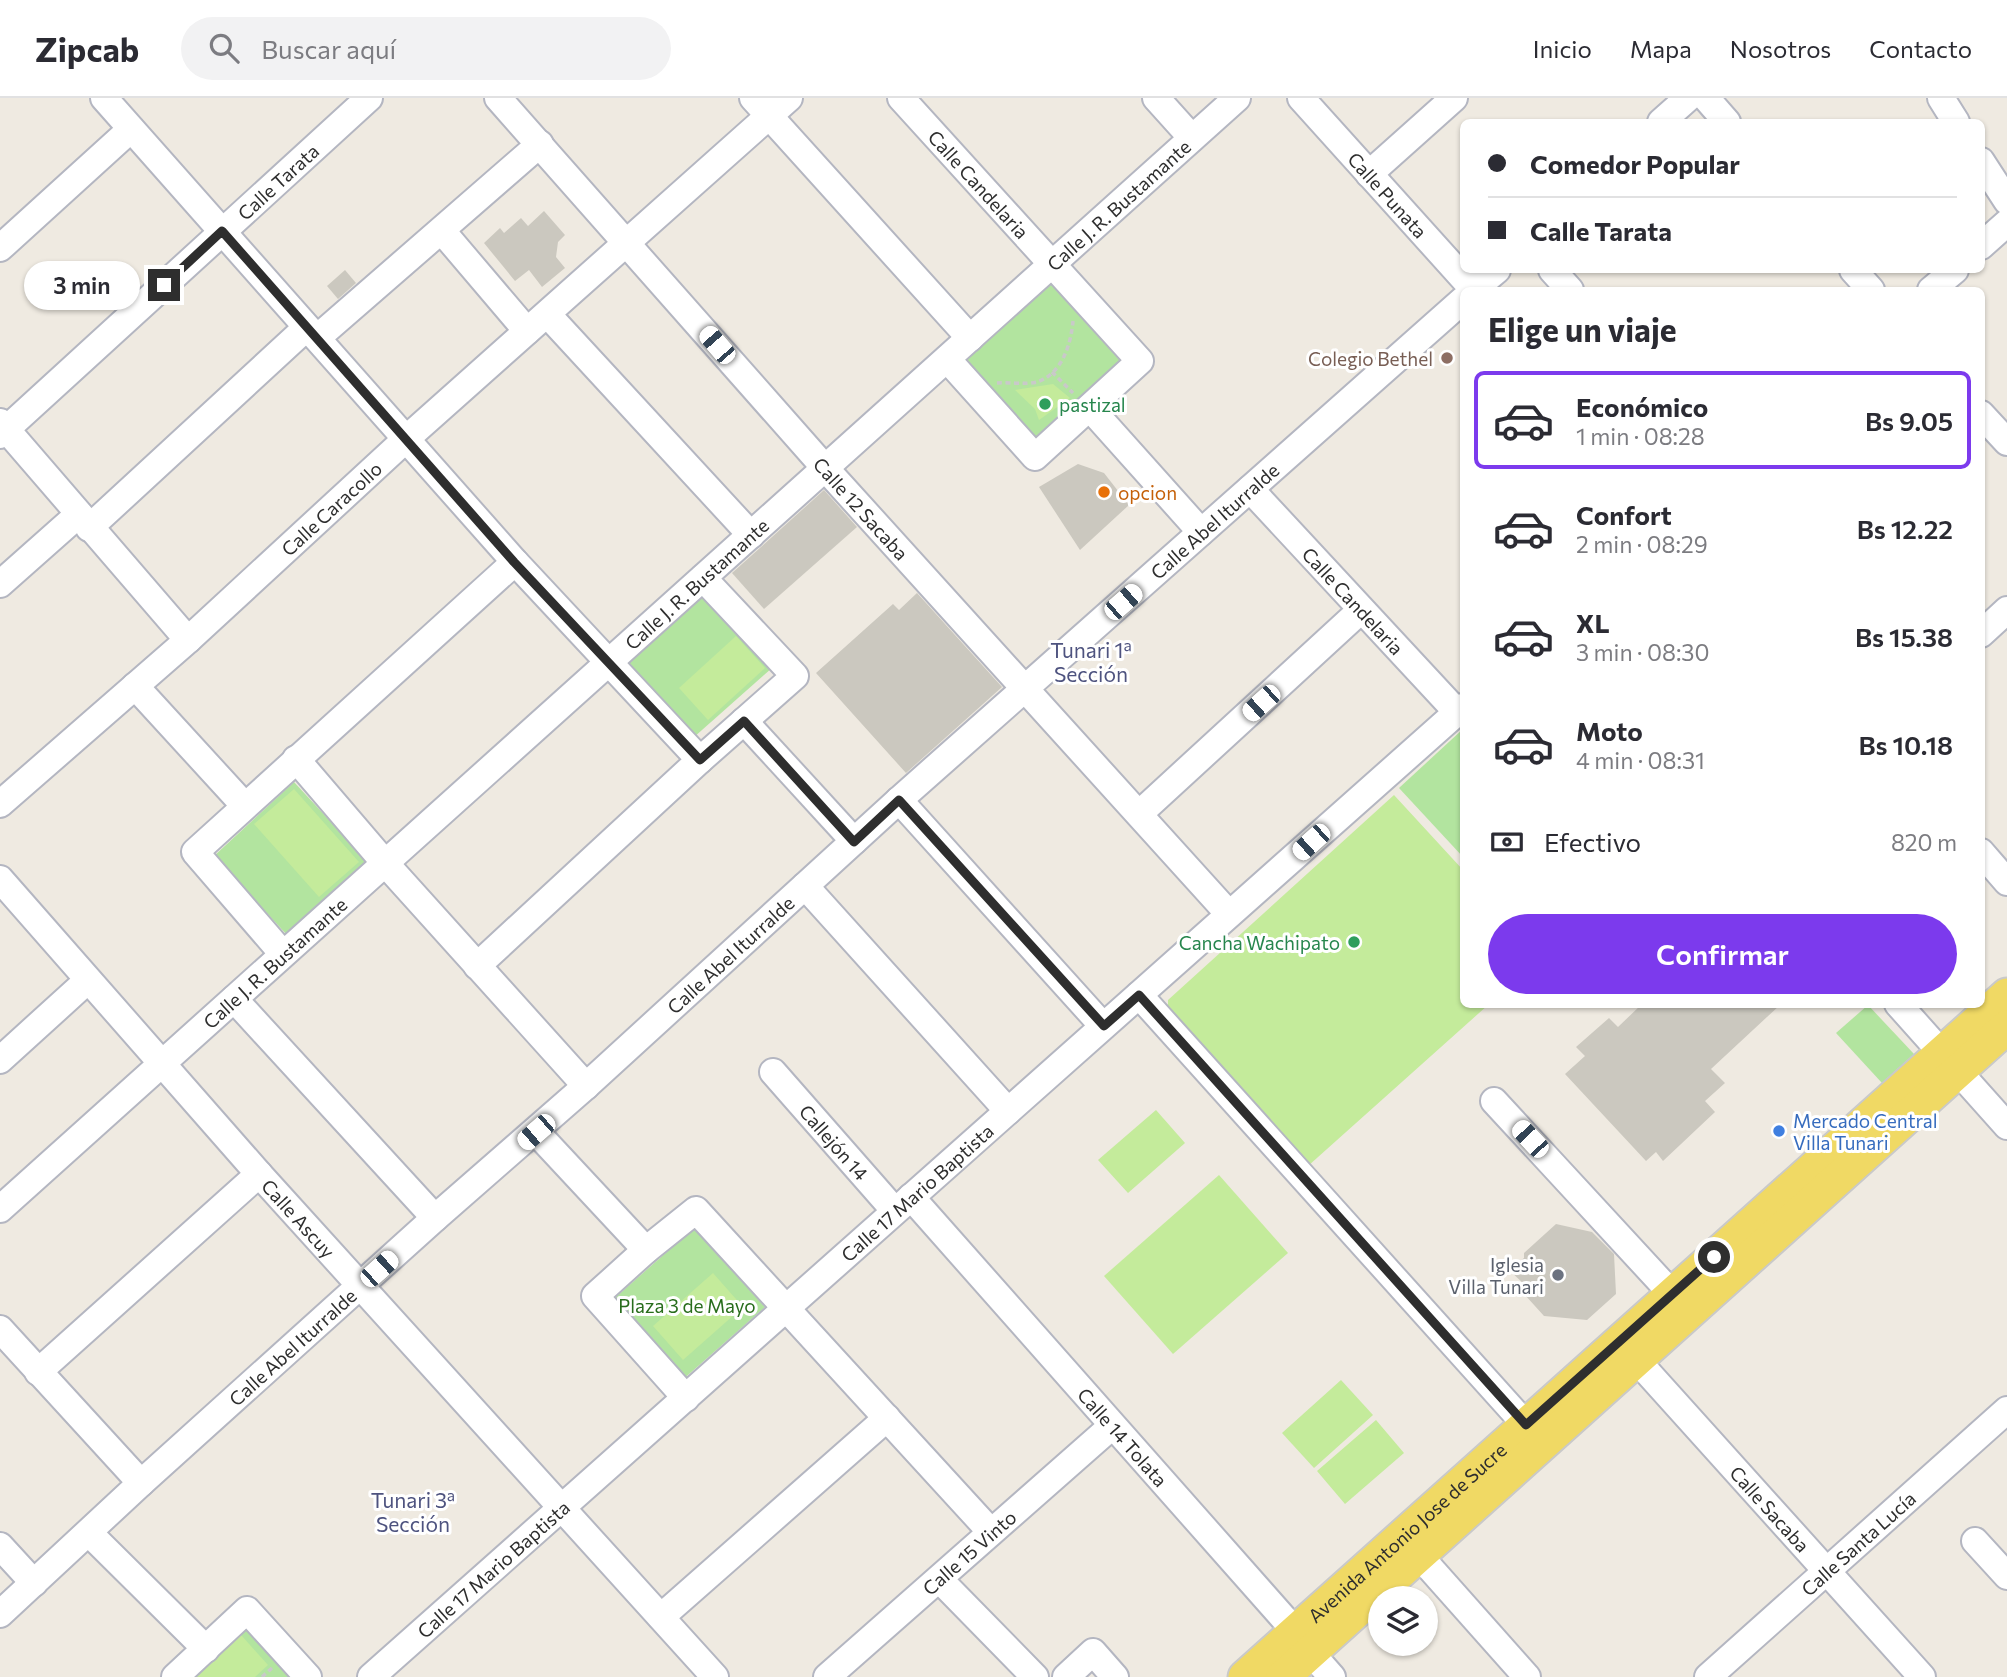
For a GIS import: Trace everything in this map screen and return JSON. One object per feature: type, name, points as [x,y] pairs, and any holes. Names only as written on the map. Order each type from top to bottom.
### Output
[{"type":"main road","name":"Avenida Antonio Jose de Sucre","points":[[1245,1677],[1303,1642],[1950,1063],[2007,995]]},
{"type":"main road","name":"Avenida Antonio Jose de Sucre","points":[[1950,1063],[2007,1027]]},
{"type":"main road","name":"Avenida Antonio Jose de Sucre","points":[[1410,1546],[1526,1425],[1628,1350]]},
{"type":"main road","name":"Avenida Antonio Jose de Sucre","points":[[1283,1677],[1303,1642]]},
{"type":"street","points":[[104,98],[514,562],[700,760]]},
{"type":"street","name":"Calle Tarata","points":[[2,429],[369,98]]},
{"type":"street","name":"Calle 12 Sacaba","points":[[498,98],[825,468],[1229,915]]},
{"type":"street","name":"Calle Caracollo","points":[[0,804],[188,640],[406,439],[548,314],[626,242],[761,107],[789,98]]},
{"type":"street","name":"Calle Candelaria","points":[[901,98],[1054,263],[1140,361],[1084,404]]},
{"type":"street","points":[[1156,98],[1192,138]]},
{"type":"street","name":"Calle J. R. Bustamante","points":[[0,1209],[1237,98]]},
{"type":"street","name":"Calle Punata","points":[[1301,98],[1471,287]]},
{"type":"street","points":[[1369,174],[1454,98]]},
{"type":"street","points":[[1664,119],[1688,98]]},
{"type":"street","points":[[1706,98],[1724,119]]},
{"type":"street","points":[[1941,98],[1954,119]]},
{"type":"street","points":[[761,107],[970,338]]},
{"type":"street","points":[[0,248],[131,130]]},
{"type":"street","points":[[0,584],[84,521],[312,333],[442,232],[540,144]]},
{"type":"street","points":[[1985,167],[2007,201]]},
{"type":"street","points":[[1985,242],[2007,223]]},
{"type":"street","points":[[442,232],[527,331]]},
{"type":"street","points":[[1477,287],[1494,273]]},
{"type":"street","points":[[1555,273],[1567,287]]},
{"type":"street","points":[[1856,273],[1868,287]]},
{"type":"street","points":[[1935,287],[1951,273]]},
{"type":"street","name":"Calle Abel Iturralde","points":[[0,1614],[141,1483],[435,1218],[536,1132],[899,800],[1460,303]]},
{"type":"street","points":[[548,314],[751,535]]},
{"type":"street","points":[[947,359],[1035,457],[1084,404],[1201,532]]},
{"type":"street","points":[[1985,418],[2007,442]]},
{"type":"street","points":[[2,429],[188,640]]},
{"type":"street","name":"Calle Candelaria","points":[[1250,489],[1361,610],[1460,709]]},
{"type":"street","points":[[283,954],[195,852],[514,562]]},
{"type":"street","points":[[477,966],[795,676],[703,578]]},
{"type":"street","points":[[1139,814],[1361,610]]},
{"type":"street","points":[[1985,630],[2007,610]]},
{"type":"street","points":[[135,686],[244,805]]},
{"type":"street","name":"Calle 17 Mario Baptista","points":[[371,1677],[1460,709]]},
{"type":"street","points":[[744,721],[854,842]]},
{"type":"street","points":[[296,759],[385,863],[586,1086]]},
{"type":"street","points":[[899,800],[1104,1026]]},
{"type":"street","points":[[1985,857],[2007,882]]},
{"type":"street","name":"Calle Ascuy","points":[[0,879],[259,1174],[715,1677]]},
{"type":"street","points":[[805,886],[1008,1111]]},
{"type":"street","points":[[0,1060],[88,980]]},
{"type":"street","points":[[1139,995],[1526,1425]]},
{"type":"street","points":[[234,999],[435,1218]]},
{"type":"street","points":[[1902,1008],[2007,1126]]},
{"type":"street","name":"Callejón 14","points":[[773,1072],[903,1204]]},
{"type":"street","points":[[1494,1101],[1681,1303]]},
{"type":"street","points":[[536,1132],[646,1250]]},
{"type":"street","points":[[38,1372],[259,1174]]},
{"type":"street","name":"Calle 14 Tolata","points":[[903,1204],[1112,1426],[1332,1677]]},
{"type":"street","points":[[685,1398],[595,1296],[696,1210],[991,1532]]},
{"type":"street","points":[[0,1329],[141,1483]]},
{"type":"street","name":"Calle Sacaba","points":[[1628,1350],[1922,1677]]},
{"type":"street","name":"Calle Santa Lucía","points":[[1713,1675],[2007,1410]]},
{"type":"street","points":[[661,1617],[887,1418]]},
{"type":"street","name":"Calle 15 Vinto","points":[[827,1677],[1112,1426]]},
{"type":"street","points":[[89,1533],[206,1649]]},
{"type":"street","points":[[1975,1541],[2007,1576]]},
{"type":"street","points":[[0,1546],[34,1583]]},
{"type":"street","points":[[1410,1546],[1527,1677]]},
{"type":"street","points":[[939,1578],[1035,1677]]},
{"type":"street","points":[[174,1677],[247,1610],[309,1677]]},
{"type":"street","points":[[1066,1677],[1093,1652],[1115,1677]]},
{"type":"path","points":[[999,393],[990,383],[1037,382],[1061,363],[1068,350],[1074,309]]},
{"type":"path","points":[[1052,372],[1084,404]]},
{"type":"green space","points":[[1054,282],[1123,363],[1036,440],[964,359]]},
{"type":"green space","name":"pastizal","points":[[1053,384],[1070,398],[1039,420],[1035,409],[1015,390]]},
{"type":"green space","points":[[702,588],[772,668],[693,738],[623,657]]},
{"type":"green space","points":[[736,636],[765,668],[708,720],[679,688]]},
{"type":"green space","points":[[1460,732],[1460,854],[1399,788]]},
{"type":"green space","points":[[294,782],[368,862],[288,936],[214,856]]},
{"type":"green space","points":[[294,789],[359,862],[319,897],[254,824]]},
{"type":"green space","name":"Cancha Wachipato","points":[[1394,795],[1460,867],[1460,1008],[1485,1008],[1308,1166],[1168,1011],[1168,1000]]},
{"type":"green space","points":[[1865,1008],[1871,1008],[1914,1054],[1882,1083],[1836,1033]]},
{"type":"green space","points":[[1156,1110],[1185,1143],[1128,1193],[1098,1160]]},
{"type":"green space","points":[[1219,1175],[1288,1253],[1173,1354],[1104,1276]]},
{"type":"green space","name":"Plaza 3 de Mayo","points":[[694,1228],[765,1307],[680,1382],[609,1303]]},
{"type":"green space","points":[[713,1273],[743,1307],[683,1360],[653,1326]]},
{"type":"green space","points":[[1341,1380],[1373,1415],[1314,1468],[1282,1433]]},
{"type":"green space","points":[[1376,1420],[1404,1453],[1345,1504],[1317,1471]]},
{"type":"green space","points":[[249,1621],[300,1677],[187,1677]]},
{"type":"green space","points":[[241,1635],[268,1665],[255,1677],[194,1677]]},
{"type":"building","points":[[544,211],[565,235],[558,242],[556,257],[565,268],[542,287],[529,270],[515,281],[484,243],[500,228],[504,233],[521,218],[528,226]]},
{"type":"building","points":[[345,270],[356,283],[338,299],[327,286]]},
{"type":"building","points":[[1078,464],[1104,473],[1129,505],[1080,550],[1039,487]]},
{"type":"building","points":[[824,490],[857,527],[764,609],[732,573]]},
{"type":"building","points":[[917,593],[1002,687],[906,773],[816,673],[893,604],[899,610]]},
{"type":"building","points":[[1638,1008],[1777,1008],[1711,1069],[1725,1083],[1705,1101],[1715,1112],[1663,1161],[1656,1152],[1646,1161],[1565,1074],[1585,1056],[1576,1047],[1609,1018],[1618,1027]]},
{"type":"building","points":[[1556,1224],[1592,1232],[1614,1254],[1616,1294],[1587,1320],[1544,1316],[1525,1295],[1525,1285],[1509,1270]]},
{"type":"place","name":"Colegio Bethel","points":[[1447,358]]},
{"type":"place","name":"pastizal","points":[[1045,404]]},
{"type":"place","name":"opcion","points":[[1104,492]]},
{"type":"place","name":"Cancha Wachipato","points":[[1354,942]]},
{"type":"place","name":"Mercado Central Villa Tunari","points":[[1779,1131]]},
{"type":"place","name":"Iglesia Villa Tunari","points":[[1558,1275]]},
{"type":"district","name":"Tunari 1ª Sección","points":[[1091,661]]},
{"type":"district","name":"Tunari 3ª Sección","points":[[413,1511]]},
{"type":"route","points":[[164,285],[222,231],[514,562],[700,760],[744,721],[854,842],[899,800],[1104,1026],[1139,995],[1526,1425],[1714,1257]]}]
